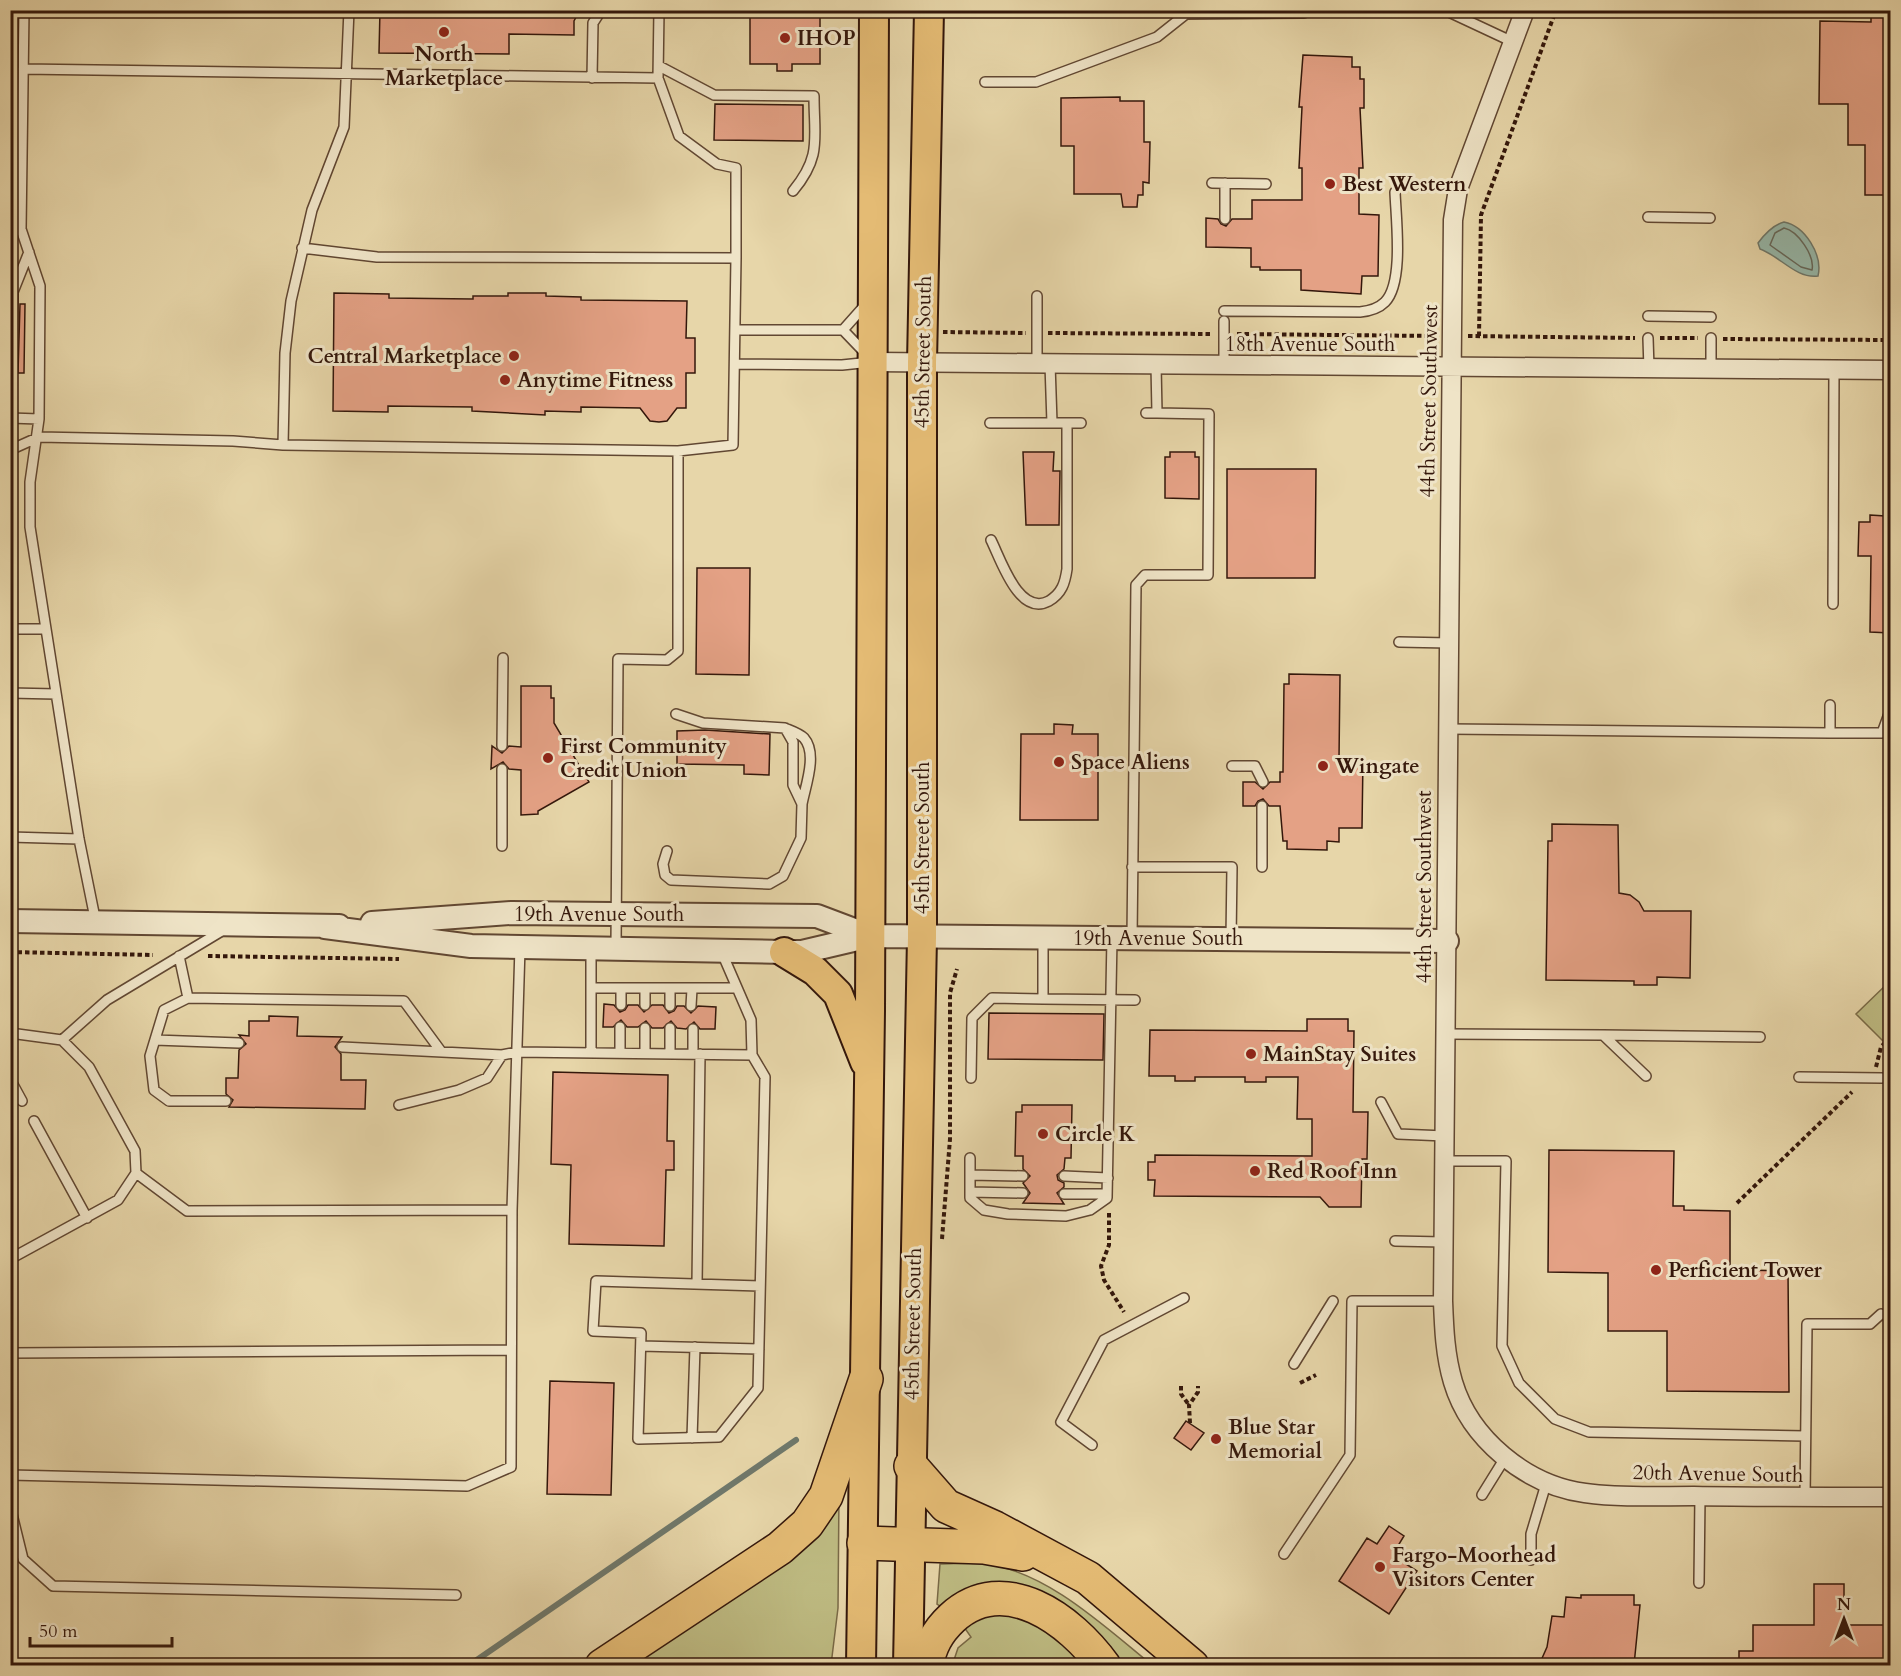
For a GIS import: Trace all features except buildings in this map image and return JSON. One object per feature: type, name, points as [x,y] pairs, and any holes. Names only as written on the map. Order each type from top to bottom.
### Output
[{"type":"highway","points":[[602,1665],[780,1548],[807,1524],[826,1496],[866,1379]]},
{"type":"highway","points":[[911,1466],[946,1506],[1065,1564],[1097,1584],[1192,1665]]},
{"type":"highway","points":[[864,1543],[984,1547],[1049,1558]]},
{"type":"highway","points":[[926,1665],[930,1645],[961,1610],[982,1600],[1001,1597],[1024,1602],[1053,1616],[1079,1635],[1104,1665]]},
{"type":"main road","points":[[861,1665],[869,1071],[874,10]]},
{"type":"main road","name":"45th Street South","points":[[908,1665],[922,937],[922,363],[929,10]]},
{"type":"main road","points":[[784,952],[815,971],[838,994],[869,1071]]},
{"type":"street","name":"44th Street Southwest","points":[[1524,10],[1458,189],[1453,220],[1443,1300],[1446,1353],[1453,1384],[1476,1427],[1505,1458],[1521,1471],[1546,1484]]},
{"type":"street","name":"18th Avenue South","points":[[873,362],[1890,370]]},
{"type":"street","name":"19th Avenue South","points":[[10,921],[325,927],[511,913],[817,916],[870,936]]},
{"type":"street","name":"19th Avenue South","points":[[325,927],[471,946],[615,950],[802,952],[870,936],[1447,941]]},
{"type":"street","name":"20th Avenue South","points":[[1546,1484],[1584,1493],[1890,1497]]},
{"type":"lane","points":[[24,10],[21,229],[40,286],[39,437],[30,482],[30,527],[79,839],[96,923]]},
{"type":"lane","points":[[283,445],[285,353],[291,301],[302,248],[323,176],[344,127],[349,10]]},
{"type":"lane","points":[[10,450],[39,437],[233,441],[336,448],[678,451],[732,445],[736,330],[736,168],[717,164],[679,136],[658,78],[659,10]]},
{"type":"lane","points":[[592,78],[593,23],[600,12]]},
{"type":"lane","points":[[985,82],[1036,82],[1157,37],[1186,12],[1304,13]]},
{"type":"lane","points":[[1451,13],[1513,42]]},
{"type":"lane","points":[[658,66],[714,95],[814,96],[814,160],[808,174],[793,191]]},
{"type":"lane","points":[[23,69],[658,78]]},
{"type":"lane","points":[[1212,183],[1266,184]]},
{"type":"lane","points":[[1225,183],[1225,219]]},
{"type":"lane","points":[[1224,365],[1224,316],[1360,312],[1374,310],[1385,303],[1396,282],[1395,192]]},
{"type":"lane","points":[[1648,217],[1710,218]]},
{"type":"lane","points":[[302,248],[377,257],[736,258]]},
{"type":"lane","points":[[28,252],[13,292],[11,418],[39,418]]},
{"type":"lane","points":[[843,330],[873,296]]},
{"type":"lane","points":[[1036,296],[1037,333],[1052,423]]},
{"type":"lane","points":[[1648,316],[1711,317]]},
{"type":"lane","points":[[736,330],[843,330],[873,362]]},
{"type":"lane","points":[[1648,338],[1649,369]]},
{"type":"lane","points":[[1711,338],[1711,369]]},
{"type":"lane","points":[[735,364],[842,365],[873,362]]},
{"type":"lane","points":[[1156,365],[1157,413]]},
{"type":"lane","points":[[1833,604],[1834,370]]},
{"type":"lane","points":[[970,1158],[970,1198],[984,1210],[1066,1216],[1090,1210],[1107,1198],[1111,1000],[1132,867],[1136,585],[1145,575],[1208,575],[1209,414],[1146,413]]},
{"type":"lane","points":[[990,423],[1081,423]]},
{"type":"lane","points":[[990,540],[1021,598],[1032,604],[1043,603],[1059,592],[1065,583],[1067,569],[1067,423]]},
{"type":"lane","points":[[615,950],[618,659],[667,660],[678,651],[678,451]]},
{"type":"lane","points":[[10,629],[46,628]]},
{"type":"lane","points":[[1399,642],[1449,643]]},
{"type":"lane","points":[[502,746],[503,657]]},
{"type":"lane","points":[[10,693],[56,694]]},
{"type":"lane","points":[[1830,705],[1830,733]]},
{"type":"lane","points":[[1448,729],[1882,733],[1890,711]]},
{"type":"lane","points":[[667,851],[663,864],[665,875],[671,880],[769,884],[783,876],[801,838],[802,804],[810,763],[809,748],[803,738],[785,728],[703,723],[676,714]]},
{"type":"lane","points":[[785,728],[793,741],[793,785],[802,804]]},
{"type":"lane","points":[[1232,766],[1255,766],[1263,782]]},
{"type":"lane","points":[[502,769],[502,846]]},
{"type":"lane","points":[[1262,867],[1263,806]]},
{"type":"lane","points":[[10,837],[79,839]]},
{"type":"lane","points":[[1132,867],[1232,867],[1232,939]]},
{"type":"lane","points":[[62,1040],[107,1000],[233,925]]},
{"type":"lane","points":[[1043,937],[1043,999]]},
{"type":"lane","points":[[10,1475],[467,1486],[511,1467],[512,1210],[520,947]]},
{"type":"lane","points":[[591,949],[591,1053]]},
{"type":"lane","points":[[721,951],[751,1020],[752,1055],[765,1077],[758,1388],[719,1437],[638,1439],[642,1333],[593,1331],[596,1281],[760,1286]]},
{"type":"lane","points":[[179,956],[188,998]]},
{"type":"lane","points":[[591,988],[737,988]]},
{"type":"lane","points":[[621,988],[621,1005]]},
{"type":"lane","points":[[645,988],[645,1005]]},
{"type":"lane","points":[[670,988],[670,1006]]},
{"type":"lane","points":[[692,989],[692,1006]]},
{"type":"lane","points":[[226,1101],[169,1101],[154,1090],[150,1056],[164,1010],[188,998],[404,1001],[440,1050]]},
{"type":"lane","points":[[971,1078],[972,1018],[992,998],[1135,1000]]},
{"type":"lane","points":[[620,1027],[620,1053]]},
{"type":"lane","points":[[645,1028],[645,1053]]},
{"type":"lane","points":[[670,1028],[670,1054]]},
{"type":"lane","points":[[693,1029],[697,1054],[697,1284]]},
{"type":"lane","points":[[10,1033],[62,1040],[89,1067],[135,1151],[135,1173],[118,1200],[10,1259]]},
{"type":"lane","points":[[1446,1034],[1760,1037]]},
{"type":"lane","points":[[1603,1035],[1646,1076]]},
{"type":"lane","points":[[155,1040],[239,1043]]},
{"type":"lane","points":[[342,1047],[440,1050],[502,1055],[518,1052],[752,1055]]},
{"type":"lane","points":[[399,1105],[459,1090],[487,1078],[502,1055]]},
{"type":"lane","points":[[1799,1077],[1882,1078]]},
{"type":"lane","points":[[10,1079],[22,1101]]},
{"type":"lane","points":[[1381,1102],[1398,1134],[1445,1136]]},
{"type":"lane","points":[[34,1121],[87,1218]]},
{"type":"lane","points":[[1444,1161],[1506,1161],[1502,1346],[1519,1383],[1555,1419],[1589,1432],[1805,1436]]},
{"type":"lane","points":[[135,1173],[187,1211],[512,1210]]},
{"type":"lane","points":[[970,1176],[1023,1176]]},
{"type":"lane","points":[[1064,1176],[1107,1178]]},
{"type":"lane","points":[[970,1192],[1023,1193]]},
{"type":"lane","points":[[1064,1194],[1107,1194]]},
{"type":"lane","points":[[1395,1241],[1443,1242]]},
{"type":"lane","points":[[1092,1445],[1061,1422],[1104,1340],[1184,1298]]},
{"type":"lane","points":[[1284,1554],[1350,1455],[1352,1301],[1443,1300]]},
{"type":"lane","points":[[1294,1364],[1333,1302]]},
{"type":"lane","points":[[1805,1497],[1807,1324],[1870,1324],[1881,1314]]},
{"type":"lane","points":[[641,1346],[759,1349]]},
{"type":"lane","points":[[692,1438],[695,1347]]},
{"type":"lane","points":[[10,1353],[510,1350]]},
{"type":"lane","points":[[1482,1495],[1505,1458]]},
{"type":"lane","points":[[1531,1560],[1531,1534],[1546,1484]]},
{"type":"lane","points":[[1699,1583],[1700,1496]]},
{"type":"lane","points":[[10,1506],[23,1559],[53,1586],[456,1594]]},
{"type":"path","points":[[1479,336],[1481,215],[1556,10]]},
{"type":"path","points":[[940,332],[1890,340]]},
{"type":"path","points":[[10,952],[406,959]]},
{"type":"path","points":[[941,1244],[950,1139],[950,993],[957,969]]},
{"type":"path","points":[[1737,1203],[1875,1069],[1881,1047],[1890,1036]]},
{"type":"path","points":[[1114,1208],[1108,1214],[1109,1245],[1101,1266],[1104,1281],[1124,1312]]},
{"type":"path","points":[[1300,1383],[1316,1375]]},
{"type":"path","points":[[1181,1386],[1181,1394],[1189,1405],[1190,1423]]},
{"type":"path","points":[[1189,1405],[1198,1392],[1198,1386]]},
{"type":"shaded area","points":[[1890,981],[1890,1048],[1856,1014]]},
{"type":"shaded area","points":[[839,1493],[838,1608],[831,1665],[620,1666]]},
{"type":"shaded area","points":[[940,1564],[986,1564],[1009,1569],[1032,1578],[1096,1619],[1152,1665],[1121,1665],[1107,1646],[1073,1614],[946,1610],[937,1604]]},
{"type":"shaded area","points":[[1000,1613],[1029,1616],[1092,1666],[952,1666],[958,1648],[971,1637],[964,1627],[983,1617]]},
{"type":"water","points":[[1784,222],[1799,229],[1811,243],[1818,259],[1818,276],[1795,271],[1760,249],[1758,243],[1763,237]]},
{"type":"waterway","points":[[468,1666],[796,1440]]},
{"type":"place","name":"North Marketplace","points":[[444,32]]},
{"type":"place","name":"IHOP","points":[[785,38]]},
{"type":"place","name":"Best Western","points":[[1330,184]]},
{"type":"place","name":"Central Marketplace","points":[[514,356]]},
{"type":"place","name":"Anytime Fitness","points":[[505,380]]},
{"type":"place","name":"First Community Credit Union","points":[[548,758]]},
{"type":"place","name":"Space Aliens","points":[[1059,762]]},
{"type":"place","name":"Wingate","points":[[1323,766]]},
{"type":"place","name":"MainStay Suites","points":[[1251,1054]]},
{"type":"place","name":"Circle K","points":[[1043,1134]]},
{"type":"place","name":"Red Roof Inn","points":[[1255,1171]]},
{"type":"place","name":"Perficient Tower","points":[[1656,1270]]},
{"type":"place","name":"Blue Star Memorial","points":[[1216,1439]]},
{"type":"place","name":"Fargo-Moorhead Visitors Center","points":[[1380,1567]]}]
